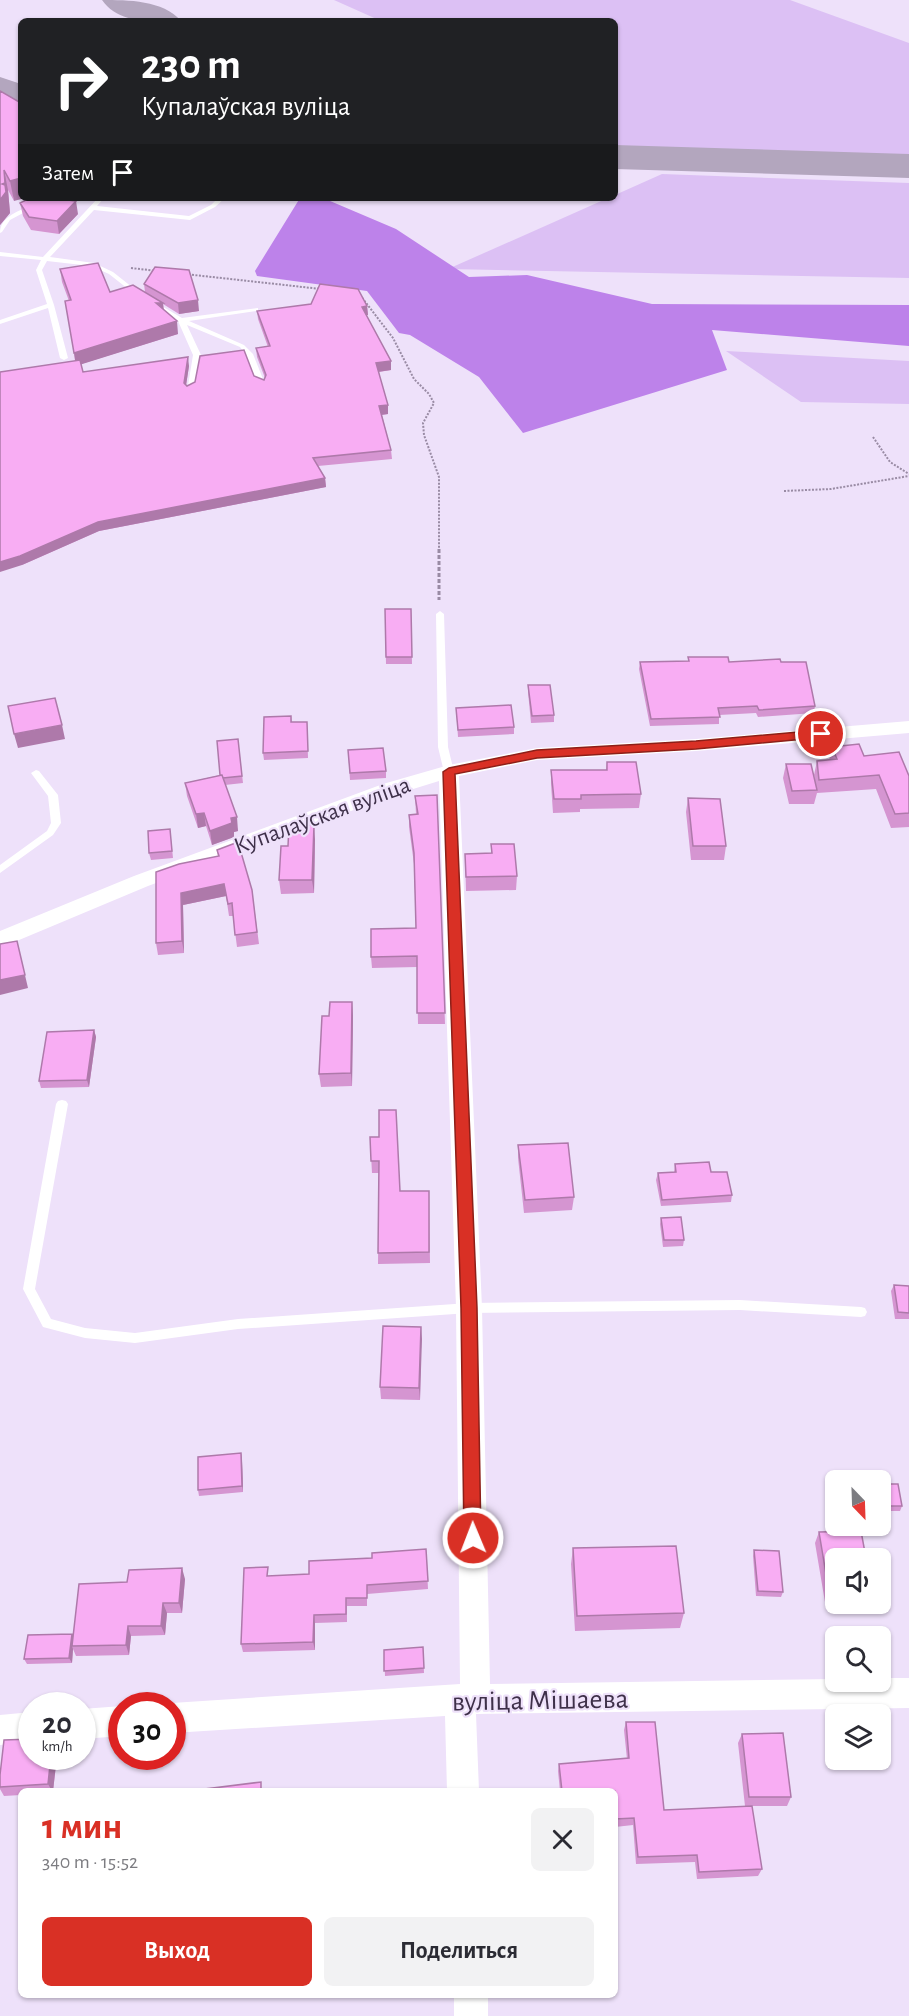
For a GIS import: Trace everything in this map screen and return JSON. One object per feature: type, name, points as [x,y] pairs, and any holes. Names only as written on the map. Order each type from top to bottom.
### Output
[{"type":"street","name":"Купалаўская вуліца","points":[[0,940],[141,881],[390,789],[449,772],[537,754],[696,745],[909,727]]},
{"type":"street","points":[[449,772],[469,1308],[468,1699],[463,1788]]},
{"type":"street","name":"вуліца Мішаева","points":[[186,1717],[468,1699],[909,1693]]},
{"type":"street","points":[[0,1730],[18,1728]]},
{"type":"street","points":[[471,1998],[471,2016]]},
{"type":"lane","points":[[64,358],[51,305],[39,270],[45,259],[98,201]]},
{"type":"lane","points":[[94,208],[190,218],[219,201]]},
{"type":"lane","points":[[0,219],[8,219],[40,202]]},
{"type":"lane","points":[[0,231],[8,219]]},
{"type":"lane","points":[[0,254],[92,264],[111,273],[140,296],[180,320],[242,346],[249,354],[261,384]]},
{"type":"lane","points":[[0,322],[51,305]]},
{"type":"lane","points":[[180,320],[256,309]]},
{"type":"lane","points":[[180,320],[197,355],[190,390]]},
{"type":"lane","points":[[440,614],[443,747],[449,772]]},
{"type":"lane","points":[[0,870],[50,832],[56,823],[52,795],[36,773]]},
{"type":"lane","points":[[62,1104],[29,1289],[47,1323],[85,1333],[135,1338],[238,1324],[469,1308],[740,1305],[861,1312]]},
{"type":"path","points":[[92,264],[162,271]]},
{"type":"path","points":[[185,274],[330,290]]},
{"type":"path","points":[[351,293],[360,294],[372,309],[393,339],[414,379],[429,394],[434,403],[423,423],[424,435],[439,477],[440,614]]},
{"type":"path","points":[[873,437],[890,462],[909,475]]},
{"type":"path","points":[[784,491],[804,493],[838,489],[909,475]]},
{"type":"shaded area","points":[[334,0],[790,0],[909,43],[909,157],[618,149],[618,18],[374,18]]},
{"type":"shaded area","points":[[662,174],[909,183],[909,278],[448,269],[601,201],[618,201],[618,194]]},
{"type":"shaded area","points":[[298,201],[330,201],[396,229],[469,277],[527,275],[652,304],[909,305],[909,346],[712,330],[727,370],[523,433],[479,377],[410,335],[399,333],[367,291],[257,276],[255,271]]},
{"type":"shaded area","points":[[726,351],[909,361],[909,404],[801,402]]},
{"type":"building","points":[[0,91],[18,101],[18,179],[10,181],[4,170],[5,183],[2,184],[5,185],[6,192],[0,200]]},
{"type":"building","points":[[24,201],[76,201],[57,221],[29,217],[20,203]]},
{"type":"building","points":[[98,263],[110,292],[133,285],[163,303],[156,303],[177,321],[74,353],[65,301],[71,300],[60,269]]},
{"type":"building","points":[[155,267],[189,270],[198,300],[178,303],[144,284]]},
{"type":"building","points":[[320,284],[358,289],[367,306],[362,307],[391,361],[376,363],[388,405],[379,406],[391,450],[313,458],[325,478],[98,522],[20,556],[0,562],[0,372],[80,360],[83,372],[188,357],[184,383],[187,386],[195,382],[200,356],[244,350],[254,376],[264,380],[266,375],[256,348],[270,346],[257,311],[311,304]]},
{"type":"building","points":[[385,609],[411,609],[412,657],[386,657]]},
{"type":"building","points":[[688,657],[728,657],[729,662],[780,659],[781,662],[806,662],[815,706],[759,710],[757,706],[718,708],[720,717],[651,719],[640,662],[689,661]]},
{"type":"building","points":[[528,685],[550,685],[554,715],[532,716]]},
{"type":"building","points":[[55,698],[62,725],[14,734],[8,706]]},
{"type":"building","points":[[511,705],[514,727],[458,730],[456,708]]},
{"type":"building","points":[[291,716],[291,722],[307,722],[308,751],[263,753],[264,717]]},
{"type":"building","points":[[238,739],[242,776],[223,778],[220,775],[217,741]]},
{"type":"building","points":[[859,744],[864,756],[899,752],[909,776],[909,813],[895,814],[879,775],[819,780],[817,761],[837,759],[832,747]]},
{"type":"building","points":[[383,748],[386,771],[350,773],[348,750]]},
{"type":"building","points":[[607,762],[636,762],[641,794],[581,795],[581,799],[554,799],[551,770],[607,770]]},
{"type":"building","points":[[786,764],[811,764],[817,790],[792,791]]},
{"type":"building","points":[[222,775],[237,817],[231,818],[232,823],[210,831],[204,813],[196,814],[185,783]]},
{"type":"building","points":[[437,795],[445,1013],[417,1013],[417,956],[371,957],[371,929],[416,928],[414,853],[409,815],[418,814],[415,796]]},
{"type":"building","points":[[688,798],[720,799],[726,846],[693,846]]},
{"type":"building","points":[[289,825],[314,825],[312,880],[279,880],[281,846],[288,846]]},
{"type":"building","points":[[170,829],[172,851],[149,853],[148,831]]},
{"type":"building","points":[[238,842],[252,890],[257,932],[235,935],[232,903],[228,904],[224,884],[181,893],[182,941],[156,943],[156,872],[179,864],[219,856],[217,850]]},
{"type":"building","points":[[491,844],[514,844],[517,876],[466,877],[465,854],[492,853]]},
{"type":"building","points":[[17,941],[25,975],[0,980],[0,944]]},
{"type":"building","points":[[330,1002],[352,1002],[351,1073],[319,1074],[322,1016],[329,1016]]},
{"type":"building","points":[[94,1030],[87,1080],[39,1081],[47,1032]]},
{"type":"building","points":[[379,1110],[396,1110],[400,1191],[429,1191],[429,1252],[378,1253],[379,1161],[371,1161],[370,1137],[379,1137]]},
{"type":"building","points":[[568,1143],[574,1197],[525,1200],[518,1145]]},
{"type":"building","points":[[709,1162],[711,1172],[727,1172],[732,1195],[662,1200],[658,1173],[676,1172],[675,1164]]},
{"type":"building","points":[[681,1217],[684,1240],[664,1240],[661,1218]]},
{"type":"building","points":[[894,1285],[909,1286],[909,1313],[898,1312]]},
{"type":"building","points":[[383,1326],[421,1327],[419,1388],[380,1387]]},
{"type":"building","points":[[241,1453],[242,1486],[198,1490],[198,1457]]},
{"type":"building","points":[[891,1484],[898,1484],[902,1506],[891,1506]]},
{"type":"building","points":[[819,1532],[825,1532],[825,1536],[862,1536],[864,1548],[825,1548],[825,1568]]},
{"type":"building","points":[[676,1546],[684,1613],[577,1616],[573,1548]]},
{"type":"building","points":[[426,1549],[428,1581],[367,1585],[367,1598],[346,1598],[346,1614],[314,1615],[313,1642],[241,1644],[244,1568],[268,1567],[267,1576],[309,1574],[309,1561],[372,1558],[372,1553]]},
{"type":"building","points":[[754,1550],[779,1551],[783,1592],[758,1591]]},
{"type":"building","points":[[182,1568],[179,1603],[163,1603],[161,1626],[128,1626],[126,1645],[72,1646],[79,1584],[127,1582],[129,1570]]},
{"type":"building","points":[[72,1634],[69,1658],[24,1659],[28,1635]]},
{"type":"building","points":[[423,1647],[424,1668],[384,1671],[384,1650]]},
{"type":"building","points":[[626,1722],[655,1722],[664,1810],[752,1806],[762,1869],[699,1872],[697,1855],[638,1857],[634,1818],[618,1819],[618,1788],[562,1788],[559,1764],[629,1758]]},
{"type":"building","points":[[783,1733],[791,1797],[749,1797],[742,1734]]},
{"type":"building","points":[[4,1740],[18,1740],[18,1770],[50,1770],[48,1784],[0,1787]]},
{"type":"building","points":[[261,1782],[261,1788],[213,1788]]},
{"type":"taxiway","points":[[119,0],[157,18]]},
{"type":"taxiway","points":[[0,88],[18,98]]},
{"type":"taxiway","points":[[618,157],[909,166]]},
{"type":"route","points":[[473,1538],[469,1308],[449,772],[537,754],[696,745],[821,734]]}]
